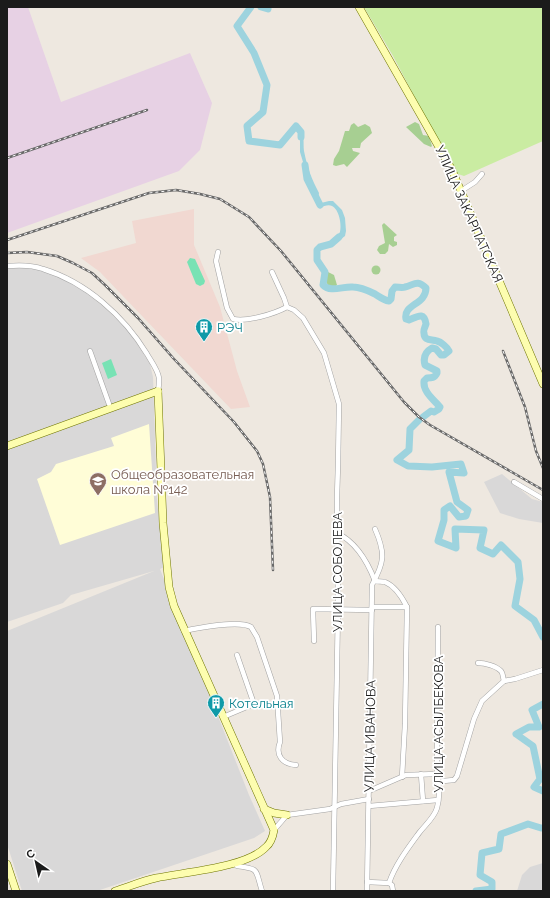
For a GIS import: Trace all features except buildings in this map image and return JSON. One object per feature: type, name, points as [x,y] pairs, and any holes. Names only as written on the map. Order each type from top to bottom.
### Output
[{"type":"street","name":"УЛИЦА ЗАКАРПАТСКАЯ","points":[[359,7],[452,170],[543,384]]},
{"type":"street","points":[[461,190],[475,182],[482,174]]},
{"type":"street","points":[[218,252],[216,261],[227,308],[233,319],[246,320],[277,312],[287,307],[272,272]]},
{"type":"street","points":[[7,266],[32,266],[43,268],[75,282],[95,296],[124,322],[156,368],[159,378],[158,391],[163,516],[169,587],[174,606],[184,631],[205,674],[223,718],[274,830]]},
{"type":"street","name":"УЛИЦА СОБОЛЕВА","points":[[287,307],[294,310],[303,318],[324,352],[339,404],[337,498],[338,609],[333,891]]},
{"type":"street","points":[[90,351],[109,404]]},
{"type":"street","points":[[7,440],[149,390],[158,391]]},
{"type":"street","points":[[7,446],[158,391]]},
{"type":"street","points":[[514,482],[543,499]]},
{"type":"street","name":"УЛИЦА ИВАНОВА","points":[[367,891],[370,791],[372,585],[375,581],[376,575],[383,565],[382,547],[375,529]]},
{"type":"street","points":[[337,533],[344,536],[351,543],[371,570],[375,581],[384,582],[392,586],[402,597],[407,607],[406,687],[402,776]]},
{"type":"street","points":[[314,641],[313,609],[372,609],[407,607]]},
{"type":"street","points":[[184,631],[196,628],[243,624],[251,627],[257,637],[277,696],[280,742],[278,753],[281,758],[290,764],[296,765]]},
{"type":"street","name":"УЛИЦА АСЫЛБЕКОВА","points":[[369,806],[438,800],[438,627]]},
{"type":"street","points":[[223,718],[254,704],[237,655]]},
{"type":"street","points":[[478,662],[500,670],[504,681]]},
{"type":"street","points":[[438,784],[443,781],[454,780],[457,776],[474,719],[482,701],[504,681],[543,670]]},
{"type":"street","points":[[421,774],[423,801]]},
{"type":"street","points":[[370,791],[402,776],[437,774]]},
{"type":"street","points":[[264,809],[274,813],[287,815],[330,809],[341,804],[369,799]]},
{"type":"street","points":[[389,883],[396,868],[413,841],[433,817],[437,808],[438,800]]},
{"type":"street","points":[[115,891],[155,878],[235,863],[247,859],[267,847],[271,841],[274,830],[287,815]]},
{"type":"street","points":[[235,863],[237,866],[253,868],[256,871],[262,891]]},
{"type":"street","points":[[7,864],[16,891]]},
{"type":"street","points":[[367,882],[389,883],[392,885],[393,891]]},
{"type":"shaded area","points":[[7,7],[28,7],[61,102],[190,53],[212,103],[200,150],[179,171],[7,233]]},
{"type":"shaded area","points":[[194,209],[194,245],[220,307],[237,371],[250,407],[231,409],[100,272],[81,258],[136,243],[132,221]]},
{"type":"shaded area","points":[[30,267],[43,270],[75,284],[104,307],[129,331],[150,364],[153,377],[157,501],[164,567],[160,569],[249,795],[265,831],[254,838],[97,891],[22,891],[7,844],[7,631],[154,571],[71,595],[63,603],[7,622],[7,268]]},
{"type":"shaded area","name":"Общеобразовательная школа №142","points":[[149,424],[155,513],[60,545],[37,479],[51,472],[56,464],[114,446],[111,438]]},
{"type":"shaded area","points":[[502,474],[532,499],[543,502],[543,523],[519,519],[500,513],[484,482]]},
{"type":"shaded area","points":[[543,863],[543,891],[517,891],[522,875],[530,867]]},
{"type":"green space","points":[[364,7],[543,7],[543,141],[464,176],[455,173],[393,56]]},
{"type":"green space","points":[[415,122],[419,124],[423,135],[429,136],[431,147],[424,144],[406,127]]},
{"type":"green space","points":[[354,123],[358,127],[365,124],[370,127],[372,133],[361,143],[360,148],[352,148],[353,151],[360,153],[347,167],[344,164],[336,166],[333,165],[345,131],[349,131],[351,125]]},
{"type":"green space","points":[[384,223],[397,235],[394,237],[394,241],[397,242],[397,245],[393,247],[389,244],[388,251],[385,254],[380,254],[377,250],[379,246],[385,243],[382,225]]},
{"type":"green space","points":[[190,258],[195,259],[205,281],[204,284],[200,286],[196,284],[187,262]]},
{"type":"green space","points":[[376,265],[381,270],[376,275],[371,270]]},
{"type":"green space","points":[[328,272],[334,275],[337,285],[335,287],[331,288],[327,283],[326,279]]},
{"type":"green space","points":[[111,359],[117,375],[108,379],[102,363]]},
{"type":"water","points":[[300,126],[302,129],[304,151],[307,162],[319,193],[318,200],[321,203],[333,201],[342,210],[345,218],[345,236],[333,245],[331,242],[340,232],[341,225],[336,210],[331,205],[320,207],[317,204],[314,189],[309,182],[300,152],[300,136],[299,132],[297,131]]},
{"type":"waterway","points":[[251,7],[237,26],[254,53],[267,85],[263,112],[247,126],[249,141],[280,145],[296,126],[301,132],[301,137]]},
{"type":"waterway","points":[[261,7],[268,9],[268,7]]},
{"type":"waterway","points":[[305,165],[307,179],[320,205]]},
{"type":"waterway","points":[[339,237],[331,244],[320,247],[317,250],[317,260],[325,272],[323,285],[326,287],[330,289],[349,287],[358,288],[389,301],[395,287],[404,287],[418,283],[426,288],[425,294],[422,298],[408,310],[406,319],[409,320],[420,316],[424,317],[426,324],[424,336],[428,339],[440,342],[449,351],[444,355],[441,355],[436,349],[432,348],[425,355],[425,365],[437,371],[434,377],[427,378],[424,381],[425,389],[440,407],[434,412],[431,411],[423,417]]},
{"type":"waterway","points":[[419,420],[410,429],[409,450],[397,460],[408,466],[432,467],[461,464],[464,473],[449,472],[457,502],[468,510],[466,516],[459,517],[450,506],[444,510],[444,520],[438,541],[456,548],[455,529],[484,530],[480,548],[493,554],[501,545],[518,562],[520,579],[515,606],[534,620],[543,637]]},
{"type":"waterway","points":[[543,704],[532,710],[539,727],[529,727],[516,734],[533,746],[540,779],[534,787],[543,791]]},
{"type":"waterway","points":[[476,891],[492,889],[492,882],[480,875],[482,853],[499,849],[501,834],[528,824],[543,828]]},
{"type":"railway","points":[[7,158],[147,110]]},
{"type":"railway","points":[[7,240],[149,193],[176,190],[220,199],[249,217],[281,251],[404,402],[419,417],[430,425],[543,490]]},
{"type":"railway","points":[[7,253],[27,252],[57,256],[92,273],[138,318],[174,359],[234,422],[257,451],[263,464],[270,497],[273,570]]},
{"type":"railway","points":[[503,351],[525,407],[536,451],[543,468]]},
{"type":"place","name":"РЭЧ","points":[[204,342]]},
{"type":"place","name":"Общеобразовательная школа №142","points":[[98,496]]},
{"type":"place","name":"Котельная","points":[[216,718]]}]
